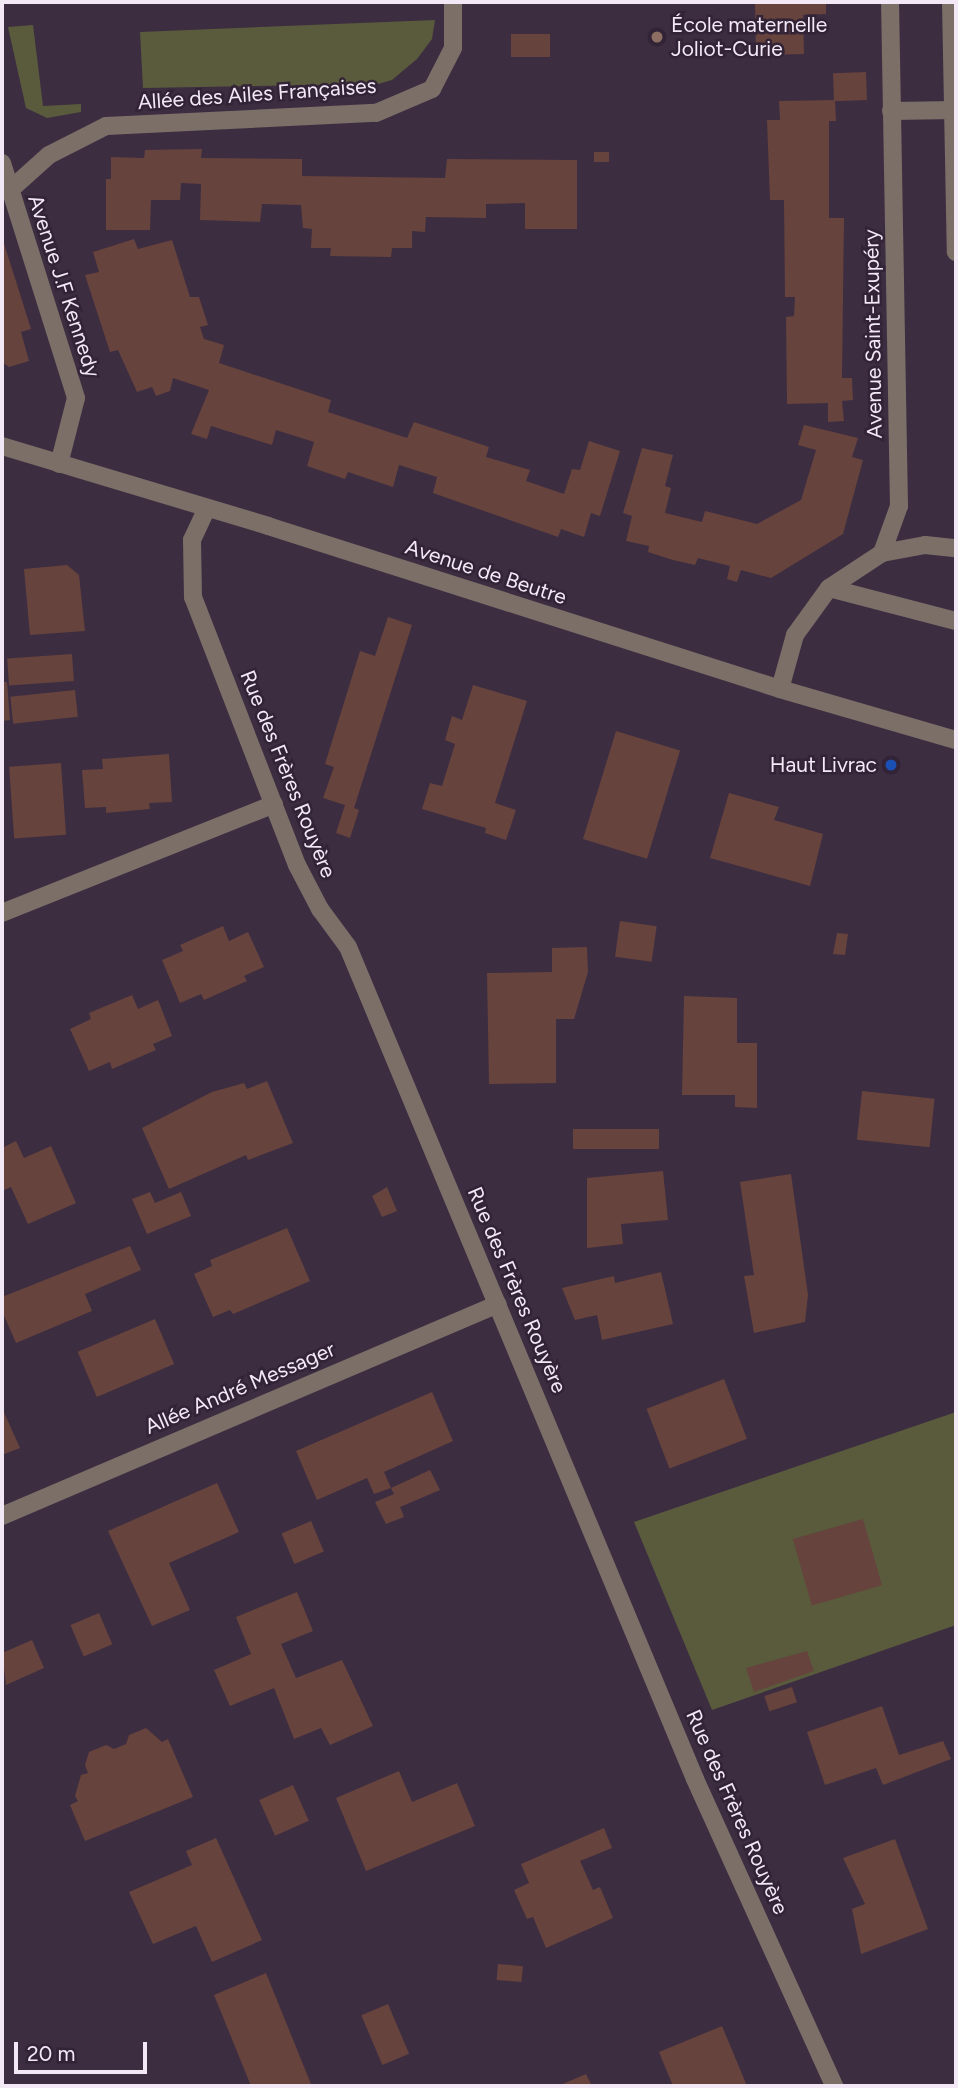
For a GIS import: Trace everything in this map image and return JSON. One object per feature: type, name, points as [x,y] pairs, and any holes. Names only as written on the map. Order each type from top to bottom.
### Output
[{"type":"street","name":"Allée des Ailes Françaises","points":[[10,190],[49,155],[106,126],[376,113],[432,89],[453,48],[453,2]]},
{"type":"street","name":"Avenue Saint-Exupéry","points":[[882,552],[899,506],[890,2]]},
{"type":"street","points":[[951,2],[956,252]]},
{"type":"street","points":[[891,111],[954,110]]},
{"type":"street","name":"Avenue J.F Kennedy","points":[[2,163],[76,398],[59,464]]},
{"type":"street","name":"Avenue de Beutre","points":[[2,446],[206,510],[268,526],[780,690],[956,740]]},
{"type":"street","name":"Rue des Frères Rouyère","points":[[206,510],[192,540],[193,597],[274,804],[320,909],[348,947],[695,1779],[834,2086]]},
{"type":"street","points":[[780,690],[796,635],[829,588],[882,552],[925,545],[956,548]]},
{"type":"street","points":[[829,588],[956,621]]},
{"type":"street","points":[[2,913],[274,804]]},
{"type":"street","name":"Allée André Messager","points":[[2,1517],[498,1304]]},
{"type":"green space","points":[[435,20],[432,39],[417,59],[392,80],[378,84],[143,88],[140,32]]},
{"type":"green space","points":[[33,25],[43,106],[81,104],[81,112],[47,118],[26,108],[8,27]]},
{"type":"green space","points":[[956,1412],[956,1625],[712,1710],[634,1522]]},
{"type":"building","points":[[755,2],[826,2],[826,14],[803,15],[804,54],[756,55]]},
{"type":"building","points":[[511,34],[550,34],[550,57],[511,57]]},
{"type":"building","points":[[866,72],[867,100],[834,101],[833,73]]},
{"type":"building","points":[[835,100],[836,121],[829,121],[829,218],[844,218],[842,378],[852,378],[853,400],[842,401],[844,421],[828,422],[828,403],[787,404],[786,317],[794,316],[795,297],[785,297],[784,200],[770,200],[767,120],[780,120],[779,101]]},
{"type":"building","points":[[202,149],[201,158],[302,159],[302,176],[445,178],[447,159],[577,160],[577,229],[525,229],[525,203],[486,204],[486,218],[426,217],[425,232],[412,231],[412,248],[392,248],[391,257],[330,256],[331,248],[311,248],[312,229],[303,228],[301,205],[262,204],[260,222],[200,220],[201,184],[181,183],[180,200],[151,200],[150,230],[106,230],[106,179],[111,179],[111,157],[144,158],[145,150]]},
{"type":"building","points":[[594,152],[609,152],[609,162],[594,162]]},
{"type":"building","points":[[2,237],[31,329],[21,332],[29,361],[9,367],[2,362]]},
{"type":"building","points":[[134,239],[138,249],[172,240],[190,297],[199,297],[208,325],[200,327],[204,339],[224,345],[219,363],[331,400],[328,412],[407,438],[414,422],[489,447],[486,457],[530,470],[526,481],[564,494],[572,469],[580,470],[589,441],[620,451],[600,516],[591,513],[584,537],[561,529],[558,537],[433,493],[437,477],[399,465],[393,487],[348,472],[345,479],[307,466],[314,442],[276,430],[272,445],[211,426],[207,439],[191,434],[209,390],[173,378],[170,391],[156,396],[152,387],[137,392],[118,350],[110,352],[85,275],[99,272],[93,252]]},
{"type":"building","points":[[804,425],[858,438],[852,457],[863,460],[843,534],[771,578],[741,570],[737,582],[727,579],[730,566],[698,558],[695,565],[673,560],[648,552],[649,546],[626,541],[632,516],[623,513],[642,448],[673,455],[665,486],[671,488],[665,513],[702,522],[705,511],[757,524],[801,500],[816,450],[798,445]]},
{"type":"building","points":[[67,565],[79,575],[85,631],[30,635],[24,569]]},
{"type":"building","points":[[388,617],[412,625],[354,808],[359,810],[350,838],[336,833],[345,805],[323,798],[334,767],[325,764],[360,651],[375,656]]},
{"type":"building","points":[[72,654],[74,681],[9,685],[7,659]]},
{"type":"building","points":[[2,682],[7,682],[10,720],[2,721]]},
{"type":"building","points":[[473,685],[527,701],[495,803],[516,810],[506,840],[485,833],[486,828],[422,809],[430,783],[442,786],[455,744],[445,740],[452,716],[462,720]]},
{"type":"building","points":[[75,690],[78,717],[13,724],[10,697]]},
{"type":"building","points":[[616,731],[680,751],[647,859],[583,839]]},
{"type":"building","points":[[169,754],[172,802],[149,803],[150,809],[106,813],[106,807],[85,808],[82,770],[103,769],[102,759]]},
{"type":"building","points":[[61,763],[66,835],[14,838],[9,767]]},
{"type":"building","points":[[729,793],[779,807],[774,820],[823,834],[810,886],[710,858]]},
{"type":"building","points":[[620,921],[657,926],[652,962],[615,957]]},
{"type":"building","points":[[223,926],[229,941],[248,932],[264,967],[244,976],[247,981],[204,1000],[201,994],[180,1003],[162,960],[183,951],[180,945]]},
{"type":"building","points":[[837,933],[848,934],[845,955],[833,954]]},
{"type":"building","points":[[587,947],[588,972],[574,1019],[556,1019],[556,1083],[489,1084],[487,973],[552,972],[552,948]]},
{"type":"building","points":[[132,995],[138,1009],[158,1000],[172,1036],[153,1044],[156,1050],[112,1069],[110,1062],[89,1071],[70,1029],[91,1019],[89,1013]]},
{"type":"building","points":[[684,996],[737,998],[737,1043],[757,1043],[757,1108],[735,1107],[735,1095],[682,1095]]},
{"type":"building","points":[[267,1081],[293,1143],[248,1160],[246,1155],[169,1189],[142,1128],[212,1092],[244,1083],[247,1089]]},
{"type":"building","points":[[862,1091],[935,1099],[929,1147],[857,1140]]},
{"type":"building","points":[[573,1129],[659,1129],[659,1149],[573,1149]]},
{"type":"building","points":[[16,1141],[24,1158],[51,1146],[76,1203],[28,1224],[11,1187],[2,1191],[2,1148]]},
{"type":"building","points":[[663,1171],[668,1220],[621,1224],[623,1244],[587,1248],[587,1178]]},
{"type":"building","points":[[791,1174],[808,1295],[805,1322],[754,1333],[744,1276],[754,1275],[740,1182]]},
{"type":"building","points":[[387,1187],[397,1211],[382,1217],[372,1196]]},
{"type":"building","points":[[150,1192],[155,1203],[181,1192],[191,1216],[147,1234],[132,1199]]},
{"type":"building","points":[[287,1228],[310,1281],[233,1314],[230,1310],[213,1317],[194,1274],[212,1266],[210,1260]]},
{"type":"building","points":[[130,1246],[141,1270],[85,1294],[92,1311],[16,1343],[2,1311],[2,1297]]},
{"type":"building","points":[[661,1272],[673,1324],[602,1340],[597,1315],[575,1320],[562,1288],[614,1276],[615,1283]]},
{"type":"building","points":[[155,1319],[174,1364],[97,1397],[78,1352]]},
{"type":"building","points":[[724,1379],[747,1439],[669,1468],[647,1409]]},
{"type":"building","points":[[432,1392],[453,1441],[384,1472],[391,1488],[374,1494],[367,1478],[317,1500],[296,1451]]},
{"type":"building","points":[[2,1408],[20,1448],[2,1455]]},
{"type":"building","points":[[430,1470],[440,1490],[400,1507],[404,1517],[386,1524],[375,1502],[394,1494],[391,1488]]},
{"type":"building","points":[[217,1483],[239,1532],[169,1563],[190,1610],[152,1626],[108,1531]]},
{"type":"building","points":[[863,1519],[882,1585],[812,1605],[793,1539]]},
{"type":"building","points":[[311,1521],[324,1551],[294,1564],[282,1534]]},
{"type":"building","points":[[297,1592],[313,1631],[281,1644],[296,1678],[342,1660],[373,1726],[330,1745],[321,1728],[294,1739],[274,1688],[230,1706],[214,1670],[251,1654],[236,1617]]},
{"type":"building","points":[[99,1613],[112,1644],[84,1656],[70,1625]]},
{"type":"building","points":[[32,1640],[44,1668],[6,1685],[2,1653]]},
{"type":"building","points":[[807,1651],[814,1671],[754,1692],[746,1668]]},
{"type":"building","points":[[792,1687],[797,1702],[769,1711],[764,1696]]},
{"type":"building","points":[[882,1706],[899,1755],[943,1741],[951,1759],[883,1785],[876,1768],[825,1785],[807,1732]]},
{"type":"building","points":[[146,1728],[162,1742],[168,1739],[193,1797],[85,1841],[70,1805],[78,1801],[75,1796],[81,1775],[88,1773],[85,1765],[89,1752],[106,1745],[114,1749],[126,1744],[129,1735]]},
{"type":"building","points":[[399,1771],[412,1802],[457,1783],[475,1826],[366,1871],[336,1798]]},
{"type":"building","points":[[293,1785],[309,1821],[275,1836],[259,1800]]},
{"type":"building","points":[[604,1828],[612,1848],[580,1861],[593,1890],[600,1887],[613,1918],[546,1948],[533,1917],[527,1919],[514,1890],[529,1883],[521,1864]]},
{"type":"building","points":[[216,1838],[262,1940],[212,1962],[196,1926],[153,1944],[129,1892],[192,1865],[186,1851]]},
{"type":"building","points":[[895,1839],[928,1929],[861,1954],[852,1909],[865,1904],[843,1858]]},
{"type":"building","points":[[498,1964],[523,1966],[522,1982],[497,1980]]},
{"type":"building","points":[[266,1973],[311,2084],[251,2086],[214,1995]]},
{"type":"building","points":[[388,2004],[409,2054],[382,2065],[361,2015]]},
{"type":"building","points":[[722,2026],[747,2086],[673,2086],[659,2052]]},
{"type":"building","points":[[586,2074],[592,2086],[558,2086]]},
{"type":"place","name":"École maternelle Joliot-Curie","points":[[657,37]]},
{"type":"place","name":"Haut Livrac","points":[[891,765]]}]
